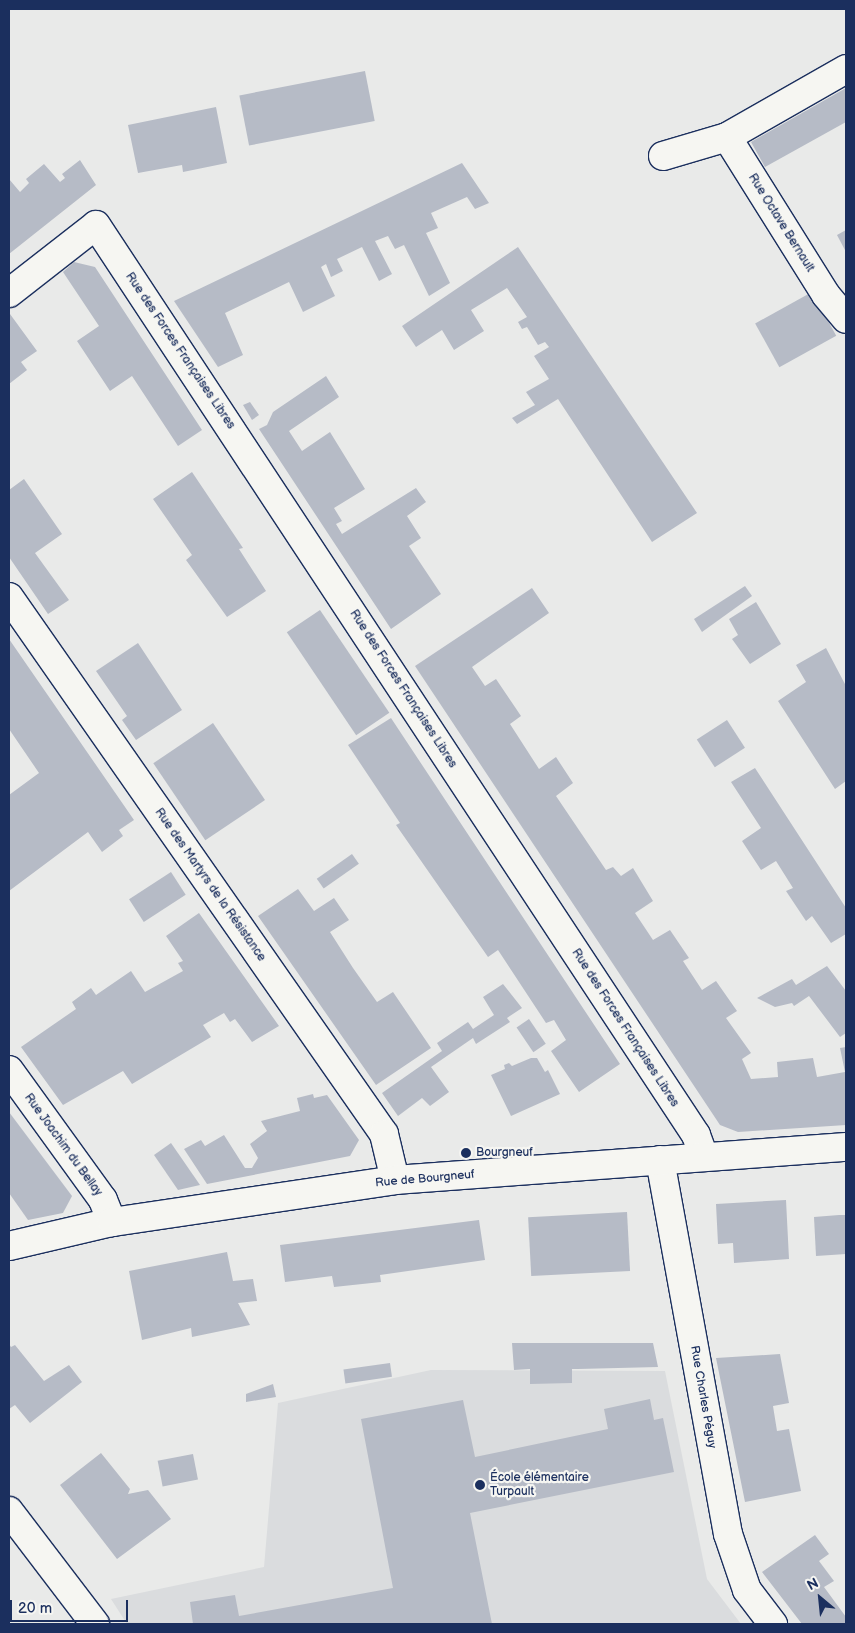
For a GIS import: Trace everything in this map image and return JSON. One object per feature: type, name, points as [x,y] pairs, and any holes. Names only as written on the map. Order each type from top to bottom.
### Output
[{"type":"street","points":[[663,156],[727,137],[846,69]]},
{"type":"street","name":"Rue Octave Bernault","points":[[727,137],[826,295],[844,310]]},
{"type":"street","name":"Rue des Forces Françaises Libres","points":[[9,294],[96,225],[696,1136],[704,1157]]},
{"type":"street","name":"Rue des Martyrs de la Résistance","points":[[9,597],[384,1134],[396,1180]]},
{"type":"street","name":"Rue Joachim du Bellay","points":[[9,1070],[103,1200],[112,1222]]},
{"type":"street","name":"Rue de Bourgneuf","points":[[9,1246],[112,1222],[396,1180],[846,1146]]},
{"type":"street","name":"Rue Charles Péguy","points":[[660,1160],[728,1534],[747,1590],[773,1624]]},
{"type":"street","points":[[9,1511],[95,1624]]},
{"type":"shaded area","name":"École élémentaire Turpault","points":[[431,1370],[665,1371],[707,1579],[741,1624],[127,1624],[111,1599],[264,1567],[278,1403]]},
{"type":"building","points":[[365,71],[375,121],[249,145],[239,95]]},
{"type":"building","points":[[846,88],[846,122],[765,167],[751,142]]},
{"type":"building","points":[[216,107],[227,163],[183,172],[182,165],[138,173],[128,125]]},
{"type":"building","points":[[80,160],[96,185],[9,254],[9,179],[20,192],[29,183],[26,179],[44,164],[60,182],[65,178],[62,174]]},
{"type":"building","points":[[462,163],[489,203],[475,209],[467,197],[431,213],[438,228],[426,233],[450,283],[429,296],[404,245],[395,249],[388,236],[375,241],[392,274],[379,281],[362,247],[337,259],[343,271],[331,277],[326,264],[321,267],[335,296],[303,312],[289,282],[225,313],[243,355],[218,367],[174,301]]},
{"type":"building","points":[[846,230],[846,252],[837,235]]},
{"type":"building","points":[[518,247],[697,513],[652,542],[558,399],[517,424],[512,418],[535,405],[526,392],[549,379],[534,356],[549,347],[545,342],[538,345],[527,327],[522,329],[518,322],[527,317],[507,288],[471,310],[484,331],[454,350],[442,330],[416,347],[402,326]]},
{"type":"building","points":[[74,262],[95,267],[202,430],[178,446],[132,376],[110,391],[77,341],[99,326],[63,272]]},
{"type":"building","points":[[812,292],[836,336],[779,367],[755,324]]},
{"type":"building","points":[[10,314],[37,351],[21,362],[27,370],[9,384]]},
{"type":"building","points":[[326,376],[339,397],[289,431],[302,451],[330,432],[365,489],[334,508],[342,521],[336,524],[342,534],[416,488],[426,502],[407,516],[421,538],[409,546],[441,594],[391,629],[259,429],[267,425],[273,412]]},
{"type":"building","points":[[250,402],[259,415],[252,420],[243,405]]},
{"type":"building","points":[[192,472],[243,548],[239,549],[266,591],[227,617],[186,560],[192,555],[153,499]]},
{"type":"building","points":[[24,479],[62,534],[35,553],[69,600],[48,614],[9,557],[9,490]]},
{"type":"building","points":[[745,586],[752,596],[702,632],[694,619]]},
{"type":"building","points":[[532,588],[549,613],[472,667],[485,686],[496,679],[521,716],[510,724],[539,769],[556,757],[573,783],[556,796],[606,870],[613,867],[621,876],[633,868],[653,901],[635,913],[653,940],[670,930],[689,958],[683,961],[702,990],[716,981],[737,1011],[726,1018],[751,1053],[742,1059],[751,1079],[778,1077],[777,1062],[813,1058],[817,1077],[845,1072],[840,1048],[846,1047],[846,1125],[738,1132],[720,1125],[415,666]]},
{"type":"building","points":[[756,602],[781,644],[750,664],[732,639],[738,635],[729,619]]},
{"type":"building","points":[[320,610],[389,713],[356,735],[287,632]]},
{"type":"building","points":[[9,639],[134,820],[119,830],[123,836],[102,852],[88,832],[9,891],[9,795],[39,773],[9,729]]},
{"type":"building","points":[[138,643],[182,710],[136,740],[122,720],[127,716],[96,671]]},
{"type":"building","points":[[826,648],[846,686],[846,781],[835,789],[778,701],[806,682],[796,665]]},
{"type":"building","points":[[391,718],[620,1064],[579,1092],[551,1051],[566,1040],[554,1020],[546,1023],[498,950],[488,957],[396,825],[400,823],[348,745]]},
{"type":"building","points":[[727,720],[745,748],[715,767],[697,740]]},
{"type":"building","points":[[213,723],[265,800],[205,840],[153,763]]},
{"type":"building","points":[[755,768],[846,908],[846,934],[831,943],[812,916],[806,921],[786,891],[793,888],[776,861],[761,870],[742,841],[761,828],[731,782]]},
{"type":"building","points":[[352,854],[359,864],[324,888],[317,879]]},
{"type":"building","points":[[171,872],[186,895],[144,922],[129,899]]},
{"type":"building","points":[[298,889],[314,911],[334,898],[349,920],[330,932],[353,968],[377,1002],[393,992],[431,1048],[376,1085],[258,916]]},
{"type":"building","points":[[199,913],[279,1026],[252,1042],[235,1019],[230,1022],[224,1013],[203,1025],[211,1037],[132,1084],[123,1071],[63,1105],[21,1047],[76,1009],[72,1002],[91,988],[96,995],[131,971],[145,992],[183,971],[178,963],[183,961],[166,936]]},
{"type":"building","points":[[827,966],[846,991],[846,1033],[840,1037],[809,996],[794,1006],[792,1003],[775,1007],[757,998],[792,979],[796,985]]},
{"type":"building","points":[[503,984],[522,1008],[507,1018],[510,1022],[476,1044],[473,1038],[431,1067],[449,1092],[430,1106],[422,1098],[398,1116],[382,1093],[442,1051],[437,1043],[468,1022],[473,1029],[494,1015],[483,997]]},
{"type":"building","points":[[529,1019],[546,1044],[533,1052],[517,1027]]},
{"type":"building","points":[[531,1058],[537,1058],[545,1072],[548,1070],[560,1094],[511,1116],[491,1075],[505,1069],[504,1065],[509,1063],[512,1066]]},
{"type":"building","points":[[313,1094],[314,1098],[327,1095],[359,1140],[350,1156],[207,1184],[184,1149],[201,1140],[205,1146],[224,1135],[245,1168],[252,1168],[258,1158],[250,1144],[267,1131],[261,1121],[300,1111],[297,1098]]},
{"type":"building","points":[[9,1112],[72,1196],[63,1213],[28,1220],[9,1193]]},
{"type":"building","points":[[171,1143],[200,1185],[178,1190],[154,1155]]},
{"type":"building","points":[[786,1200],[789,1259],[734,1263],[733,1243],[718,1244],[716,1204]]},
{"type":"building","points":[[627,1212],[630,1271],[531,1276],[528,1217]]},
{"type":"building","points":[[846,1215],[846,1254],[816,1256],[814,1217]]},
{"type":"building","points":[[479,1220],[485,1260],[380,1275],[381,1282],[334,1287],[332,1276],[285,1282],[280,1245]]},
{"type":"building","points":[[227,1252],[233,1281],[253,1279],[257,1301],[238,1303],[250,1325],[192,1337],[191,1328],[142,1340],[129,1271]]},
{"type":"building","points":[[512,1343],[653,1343],[658,1367],[572,1369],[572,1383],[530,1384],[530,1369],[514,1370]]},
{"type":"building","points":[[9,1344],[11,1347],[15,1345],[44,1381],[69,1365],[82,1382],[30,1423],[15,1405],[9,1409]]},
{"type":"building","points":[[780,1354],[789,1403],[773,1406],[777,1431],[789,1429],[801,1491],[745,1502],[716,1358]]},
{"type":"building","points":[[390,1363],[392,1377],[345,1383],[343,1370]]},
{"type":"building","points":[[273,1384],[276,1397],[246,1402],[246,1394]]},
{"type":"building","points":[[650,1399],[654,1420],[663,1418],[674,1472],[470,1513],[492,1624],[193,1624],[190,1602],[235,1595],[239,1616],[393,1588],[361,1419],[463,1400],[475,1457],[608,1429],[604,1409]]},
{"type":"building","points":[[101,1453],[130,1489],[128,1494],[148,1490],[171,1519],[117,1559],[60,1485]]},
{"type":"building","points":[[193,1454],[198,1480],[163,1486],[158,1461]]},
{"type":"building","points":[[815,1535],[829,1554],[819,1561],[834,1581],[824,1587],[846,1617],[846,1624],[802,1624],[762,1572]]},
{"type":"place","name":"Bourgneuf","points":[[466,1153]]},
{"type":"place","name":"École élémentaire Turpault","points":[[480,1485]]}]
